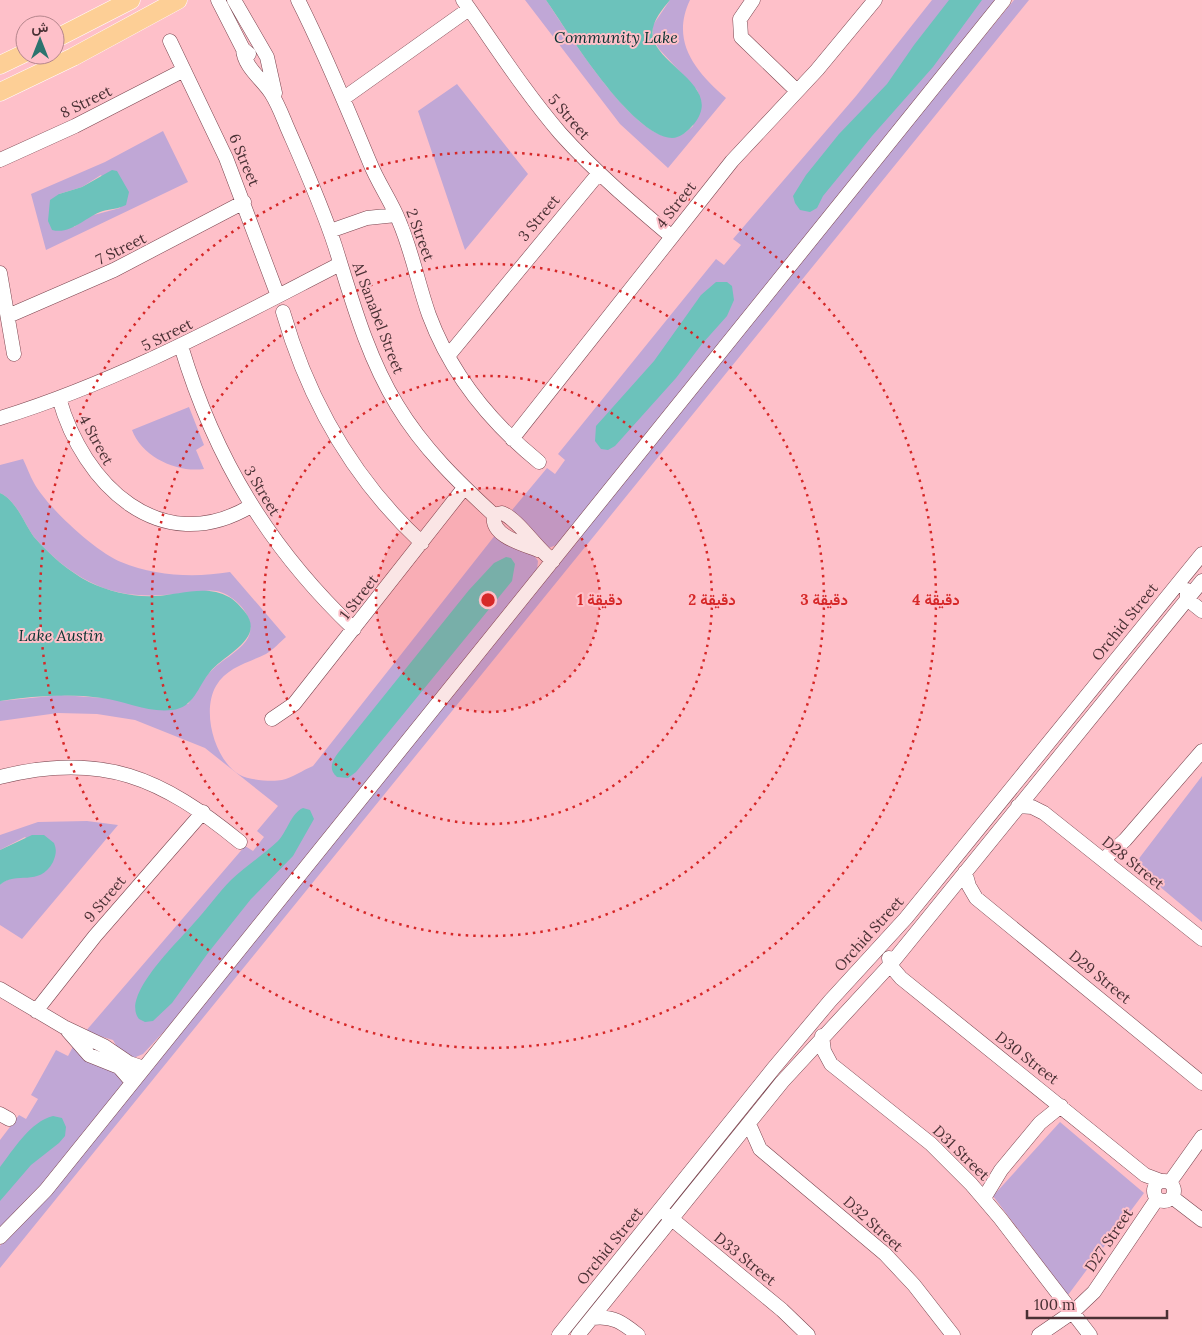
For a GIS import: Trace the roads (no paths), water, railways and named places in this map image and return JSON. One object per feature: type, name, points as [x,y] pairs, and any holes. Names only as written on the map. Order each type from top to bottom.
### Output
[{"type":"main road","points":[[65,34],[131,0]]},
{"type":"main road","points":[[0,92],[73,57],[178,0]]},
{"type":"main road","points":[[0,65],[15,58]]},
{"type":"street","name":"Al Sanabel Street","points":[[218,0],[244,49],[247,63],[263,70]]},
{"type":"street","name":"Al Sanabel Street","points":[[234,0],[265,54],[263,70],[330,231],[368,344],[396,403],[425,445],[464,488],[494,515]]},
{"type":"street","name":"2 Street","points":[[298,0],[344,98],[370,164],[393,209],[430,315],[448,356],[480,405],[512,439],[539,462]]},
{"type":"street","points":[[753,0],[740,19],[741,37],[797,91]]},
{"type":"street","name":"4 Street","points":[[512,439],[732,161],[797,91],[875,0]]},
{"type":"street","points":[[0,1237],[46,1190],[1004,0]]},
{"type":"street","points":[[344,98],[407,55],[466,4]]},
{"type":"street","name":"5 Street","points":[[466,4],[539,108],[599,173],[672,237]]},
{"type":"street","name":"6 Street","points":[[170,41],[244,202],[278,296]]},
{"type":"street","name":"8 Street","points":[[0,160],[57,134],[184,70]]},
{"type":"street","name":"3 Street","points":[[448,356],[599,173]]},
{"type":"street","name":"7 Street","points":[[8,316],[114,270],[244,202]]},
{"type":"street","points":[[330,231],[393,209]]},
{"type":"street","name":"5 Street","points":[[0,418],[59,398],[130,370],[181,346],[340,264]]},
{"type":"street","points":[[0,273],[14,354]]},
{"type":"street","points":[[283,312],[304,373],[332,433],[372,491],[422,543]]},
{"type":"street","name":"3 Street","points":[[181,346],[209,427],[234,478],[251,506],[306,580],[354,629]]},
{"type":"street","name":"4 Street","points":[[59,398],[72,437],[87,462],[107,487],[133,507],[163,520],[194,524],[230,517],[251,506]]},
{"type":"street","name":"1 Street","points":[[272,719],[284,713],[294,704],[464,488]]},
{"type":"street","name":"Al Sanabel Street","points":[[494,515],[505,513],[520,526],[539,550],[552,561]]},
{"type":"street","name":"Al Sanabel Street","points":[[494,515],[493,521],[496,529],[511,539],[539,550]]},
{"type":"street","points":[[511,539],[518,534],[520,526]]},
{"type":"street","name":"Orchid Street","points":[[559,1335],[802,1035],[906,918],[1202,554]]},
{"type":"street","points":[[1202,567],[1189,583],[1187,599],[1202,611]]},
{"type":"street","name":"Orchid Street","points":[[578,1335],[802,1058],[890,965],[1202,580]]},
{"type":"street","points":[[1106,863],[1202,751]]},
{"type":"street","points":[[0,777],[51,767],[79,767],[107,771],[157,786],[203,812],[240,842]]},
{"type":"street","name":"D28 Street","points":[[1034,787],[1037,801],[1044,812]]},
{"type":"street","name":"D28 Street","points":[[1018,806],[1032,807],[1044,812],[1202,939]]},
{"type":"street","name":"9 Street","points":[[36,1011],[95,936],[203,812]]},
{"type":"street","name":"D29 Street","points":[[964,872],[968,886],[976,898],[1202,1083]]},
{"type":"street","name":"D29 Street","points":[[949,891],[976,898]]},
{"type":"street","points":[[890,965],[891,950],[906,930],[906,918]]},
{"type":"street","name":"D30 Street","points":[[890,965],[901,978],[1160,1188]]},
{"type":"street","points":[[0,989],[64,1027],[87,1044],[92,1057],[108,1057],[144,1068]]},
{"type":"street","points":[[822,1036],[824,1051],[831,1064]]},
{"type":"street","points":[[87,1044],[102,1037],[110,1045],[108,1057]]},
{"type":"street","points":[[108,1057],[132,1082]]},
{"type":"street","name":"D31 Street","points":[[802,1058],[831,1064],[931,1144],[979,1193],[1050,1284],[1070,1314],[1090,1335]]},
{"type":"street","points":[[979,1193],[1002,1170],[1057,1103]]},
{"type":"street","name":"D32 Street","points":[[749,1124],[760,1149],[884,1254],[914,1285],[953,1335]]},
{"type":"street","name":"D27 Street","points":[[1039,1335],[1070,1314],[1094,1292],[1160,1188],[1202,1137]]},
{"type":"street","name":"D32 Street","points":[[734,1143],[760,1149]]},
{"type":"street","points":[[1160,1188],[1174,1189],[1172,1197],[1202,1220]]},
{"type":"street","name":"D33 Street","points":[[660,1209],[782,1310],[808,1335]]},
{"type":"street","points":[[612,1293],[614,1307],[620,1320],[638,1335]]},
{"type":"street","points":[[592,1318],[606,1317],[620,1320]]},
{"type":"water","name":"Community Lake","points":[[546,0],[670,0],[660,12],[655,22],[653,37],[657,48],[696,88],[701,99],[701,111],[694,124],[684,134],[672,138],[656,133],[638,120],[602,80]]},
{"type":"water","points":[[949,0],[982,0],[933,67],[872,136],[823,196],[817,208],[810,212],[800,210],[793,196],[806,175],[839,134],[887,84]]},
{"type":"water","points":[[112,170],[117,171],[129,192],[126,205],[103,211],[72,228],[59,231],[52,230],[48,221],[50,200],[59,194],[82,187]]},
{"type":"water","points":[[716,282],[727,282],[732,286],[734,300],[727,316],[702,344],[676,378],[615,446],[608,450],[601,449],[595,441],[596,426],[654,361],[701,295]]},
{"type":"water","name":"Lake Austin","points":[[0,493],[6,496],[15,506],[40,544],[81,578],[105,589],[138,596],[155,596],[192,591],[220,593],[234,600],[245,612],[250,622],[247,638],[216,665],[191,701],[172,710],[154,710],[89,696],[63,695],[0,701]]},
{"type":"water","points":[[506,557],[511,558],[515,564],[512,581],[356,772],[348,778],[337,777],[334,774],[332,765],[338,753],[469,590],[494,563]]},
{"type":"water","points":[[303,808],[310,810],[314,819],[293,856],[251,899],[208,953],[172,1003],[153,1021],[145,1022],[139,1019],[135,1009],[137,997],[154,969],[231,880],[278,841],[295,814]]},
{"type":"water","points":[[32,835],[44,835],[54,843],[56,852],[53,862],[41,874],[34,877],[13,879],[0,885],[0,850]]},
{"type":"water","points":[[53,1116],[62,1118],[66,1127],[65,1136],[31,1165],[0,1201],[0,1167],[30,1130],[45,1119]]}]
